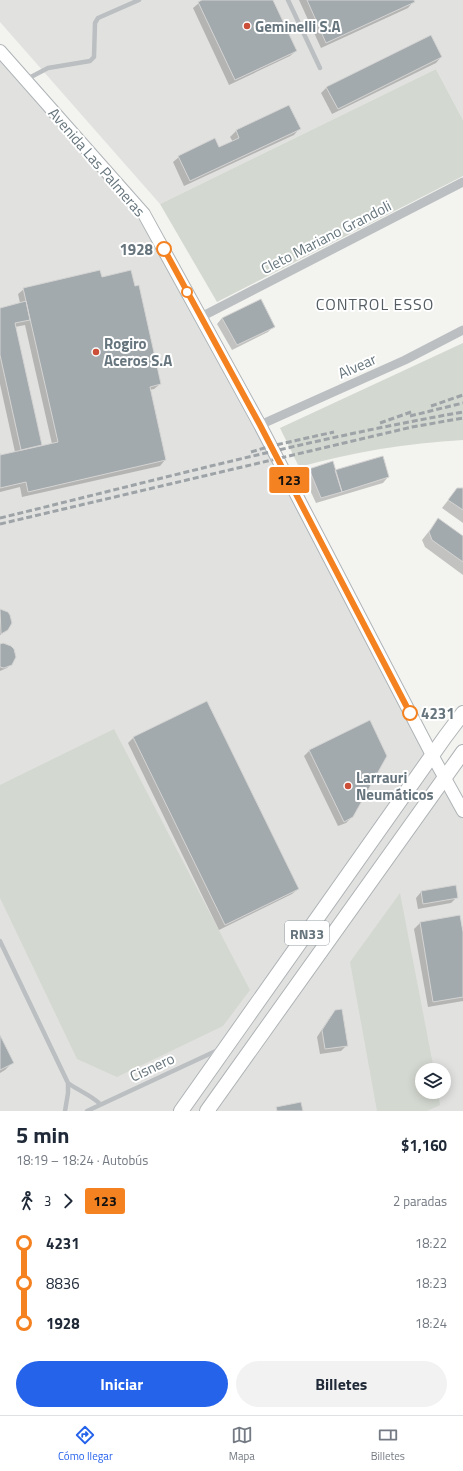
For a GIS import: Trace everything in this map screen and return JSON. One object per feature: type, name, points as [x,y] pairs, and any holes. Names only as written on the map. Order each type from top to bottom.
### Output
[{"type":"main road","name":"Avenida Las Palmeras","points":[[0,51],[144,214],[260,425],[432,755],[463,811]]},
{"type":"main road","name":"RN33","points":[[181,1111],[463,713]]},
{"type":"main road","name":"RN33","points":[[207,1111],[463,752]]},
{"type":"street","name":"Cleto Mariano Grandoli","points":[[201,317],[463,182]]},
{"type":"street","name":"Alvear","points":[[260,425],[405,360],[463,330]]},
{"type":"lane","points":[[26,80],[48,68],[90,61],[94,58],[95,23],[98,18],[139,0]]},
{"type":"lane","points":[[288,0],[320,68]]},
{"type":"lane","points":[[0,941],[68,1083],[68,1093],[64,1111]]},
{"type":"lane","name":"Cisnero","points":[[87,1111],[227,1046]]},
{"type":"lane","points":[[68,1083],[77,1090],[93,1097],[100,1104]]},
{"type":"shaded area","points":[[0,0],[463,0],[463,120],[436,69],[160,204],[0,22]]},
{"type":"shaded area","points":[[0,51],[144,214],[463,811],[463,1111],[0,1111]]},
{"type":"shaded area","points":[[436,69],[463,120],[463,176],[217,302],[160,204]]},
{"type":"shaded area","points":[[463,343],[463,440],[421,443],[380,449],[299,467],[280,428]]},
{"type":"shaded area","points":[[114,729],[250,990],[223,1026],[117,1077],[77,1059],[0,898],[0,785]]},
{"type":"shaded area","points":[[400,893],[433,1063],[415,1063],[415,1099],[439,1099],[440,1105],[427,1111],[377,1111],[350,962]]},
{"type":"building","name":"Geminelli S.A","points":[[202,0],[273,0],[297,51],[235,80],[198,2]]},
{"type":"building","points":[[307,0],[414,0],[415,2],[326,43]]},
{"type":"building","points":[[431,35],[442,57],[338,109],[326,87]]},
{"type":"building","points":[[289,105],[301,129],[190,181],[178,156],[215,138],[219,147],[239,138],[236,130]]},
{"type":"building","name":"Rogiro Aceros S.A","points":[[100,270],[102,277],[131,270],[135,286],[139,285],[161,384],[150,387],[166,460],[28,492],[26,482],[0,488],[0,455],[58,442],[23,288]]},
{"type":"building","points":[[261,299],[275,327],[237,345],[222,318]]},
{"type":"building","points":[[26,301],[30,320],[15,323],[42,445],[21,450],[0,355],[0,308]]},
{"type":"building","points":[[383,456],[389,477],[342,492],[335,470]]},
{"type":"building","points":[[333,461],[342,492],[321,498],[309,469]]},
{"type":"building","points":[[457,488],[463,488],[463,510],[448,500]]},
{"type":"building","points":[[438,518],[463,536],[463,562],[432,540],[429,532]]},
{"type":"building","points":[[0,609],[8,612],[12,623],[8,630],[1,634]]},
{"type":"building","points":[[3,643],[14,649],[16,657],[12,665],[4,668],[0,667],[0,644]]},
{"type":"building","points":[[207,701],[299,889],[225,925],[133,737]]},
{"type":"building","name":"Larrauri Neumáticos","points":[[370,720],[387,756],[353,817],[344,822],[309,750]]},
{"type":"building","points":[[456,885],[458,898],[423,904],[421,891]]},
{"type":"building","points":[[460,915],[463,932],[463,997],[433,1002],[420,922]]},
{"type":"building","points":[[342,1009],[348,1046],[325,1049],[322,1030],[335,1010]]},
{"type":"building","points":[[0,1035],[14,1063],[0,1070]]},
{"type":"building","points":[[301,1102],[303,1111],[277,1111],[276,1107]]},
{"type":"railway","points":[[431,406],[463,395]]},
{"type":"railway","points":[[410,416],[463,403]]},
{"type":"railway","points":[[380,423],[414,411]]},
{"type":"railway","points":[[0,518],[289,448],[463,412]]},
{"type":"railway","points":[[0,524],[412,427],[463,418]]},
{"type":"railway","points":[[251,452],[334,432]]},
{"type":"bus line","name":"123","points":[[164,249],[260,425],[410,713]]},
{"type":"place","name":"Geminelli S.A","points":[[247,26]]},
{"type":"place","name":"1928","points":[[164,249]]},
{"type":"place","name":"Rogiro Aceros S.A","points":[[96,352]]},
{"type":"place","name":"4231","points":[[410,713]]},
{"type":"place","name":"Larrauri Neumáticos","points":[[348,786]]},
{"type":"district","name":"CONTROL ESSO","points":[[375,304]]}]
